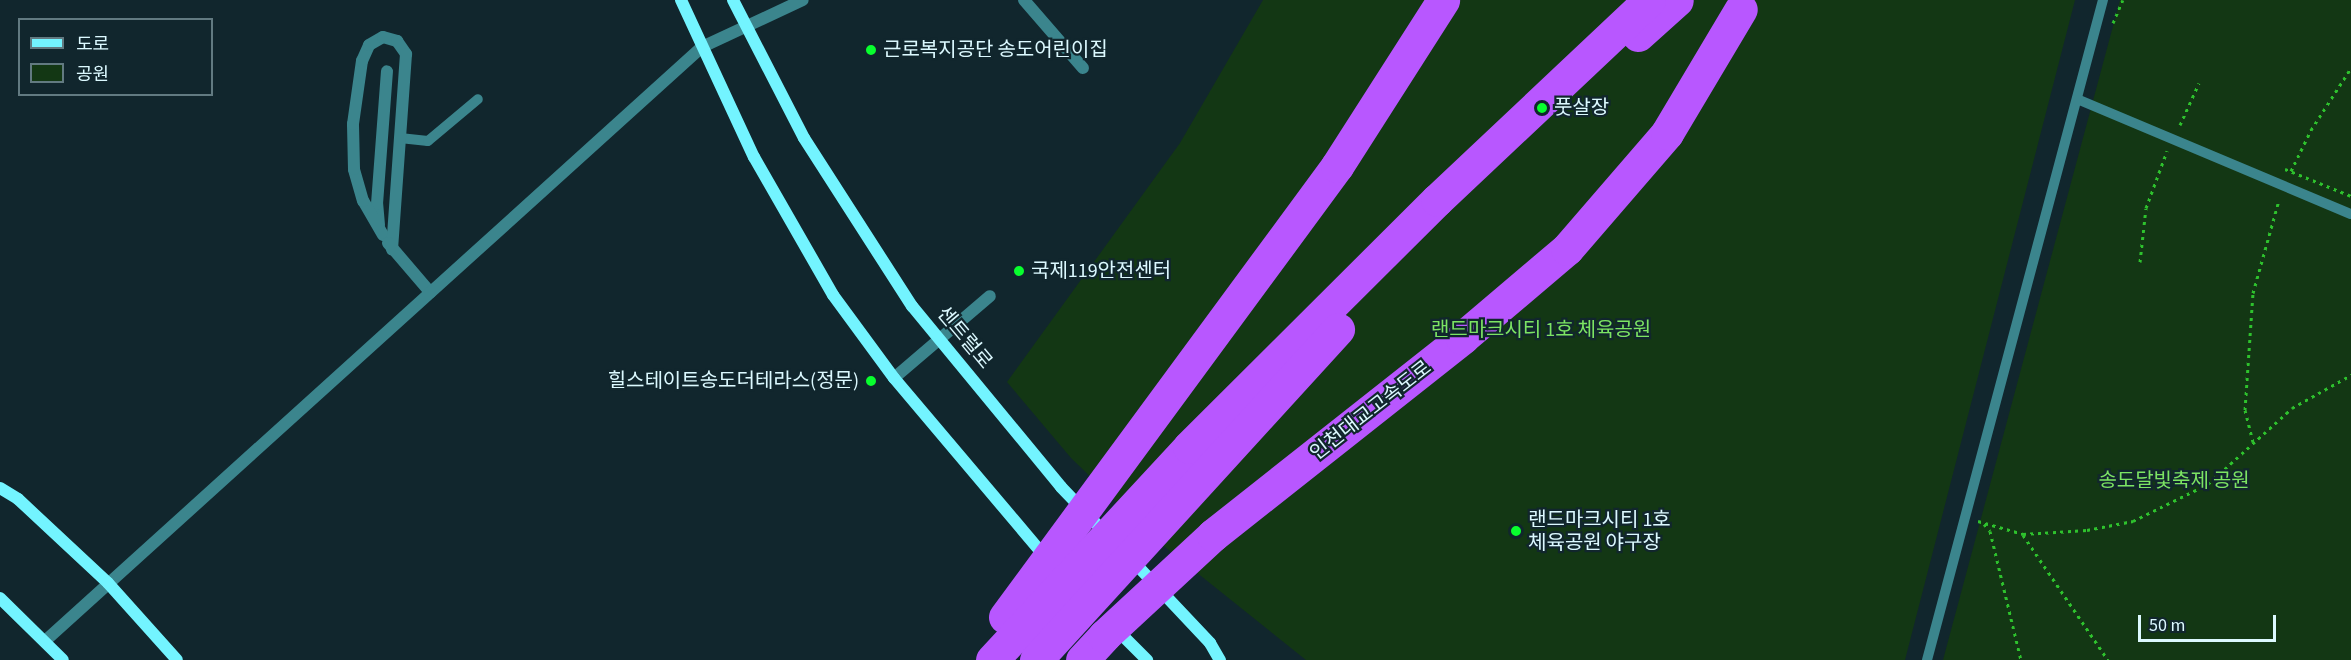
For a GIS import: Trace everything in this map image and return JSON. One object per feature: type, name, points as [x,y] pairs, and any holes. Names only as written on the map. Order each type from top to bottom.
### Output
[{"type":"highway","points":[[973,660],[1336,166],[1443,0]]},
{"type":"highway","points":[[992,660],[1189,447],[1437,200],[1649,0]]},
{"type":"highway","points":[[1036,660],[1209,467],[1450,213],[1677,0]]},
{"type":"highway","name":"인천대교고속도로","points":[[1082,660],[1214,535],[1462,338],[1567,249],[1667,133],[1744,0]]},
{"type":"main road","points":[[681,0],[754,157],[833,295],[894,378],[1020,532],[1147,660]]},
{"type":"main road","name":"센트럴로","points":[[733,0],[804,138],[912,306],[1061,488],[1190,621],[1220,660]]},
{"type":"main road","points":[[0,488],[18,499],[108,583],[177,660]]},
{"type":"main road","points":[[0,598],[63,660]]},
{"type":"street","points":[[45,641],[702,47],[803,0]]},
{"type":"street","points":[[1024,0],[1083,68]]},
{"type":"street","points":[[392,249],[406,54],[397,40],[382,37],[369,45],[362,61],[353,124],[354,169],[363,201],[383,235],[392,249],[430,292]]},
{"type":"street","points":[[383,235],[377,204],[387,71]]},
{"type":"street","points":[[894,378],[990,296]]},
{"type":"lane","points":[[1928,660],[1968,518],[2103,0]]},
{"type":"lane","points":[[400,138],[428,141],[478,99]]},
{"type":"lane","points":[[2077,99],[2351,214]]},
{"type":"path","points":[[2109,34],[2123,0]]},
{"type":"path","points":[[2288,178],[2311,130],[2351,69]]},
{"type":"path","points":[[2180,125],[2199,83]]},
{"type":"path","points":[[2170,121],[2190,130]]},
{"type":"path","points":[[2140,262],[2146,208],[2168,149]]},
{"type":"path","points":[[2281,167],[2351,196]]},
{"type":"path","points":[[2253,442],[2245,410],[2253,293],[2280,196]]},
{"type":"path","points":[[1968,518],[2021,533],[2087,530],[2133,521],[2208,484],[2292,408],[2351,375]]},
{"type":"path","points":[[1981,522],[1990,531],[2021,660]]},
{"type":"path","points":[[2021,533],[2108,660]]},
{"type":"green space","name":"랜드마크시티 1호 체육공원","points":[[1263,0],[2075,0],[1905,660],[1306,660],[1156,540],[1071,458],[1007,382],[1180,143]]},
{"type":"green space","name":"송도달빛축제 공원","points":[[2120,0],[2351,0],[2351,660],[1943,660]]},
{"type":"place","name":"근로복지공단 송도어린이집","points":[[871,50]]},
{"type":"place","name":"풋살장","points":[[1542,108]]},
{"type":"place","name":"국제119안전센터","points":[[1019,271]]},
{"type":"place","name":"힐스테이트송도더테라스(정문)","points":[[871,381]]},
{"type":"place","name":"랜드마크시티 1호 체육공원 야구장","points":[[1516,531]]}]
